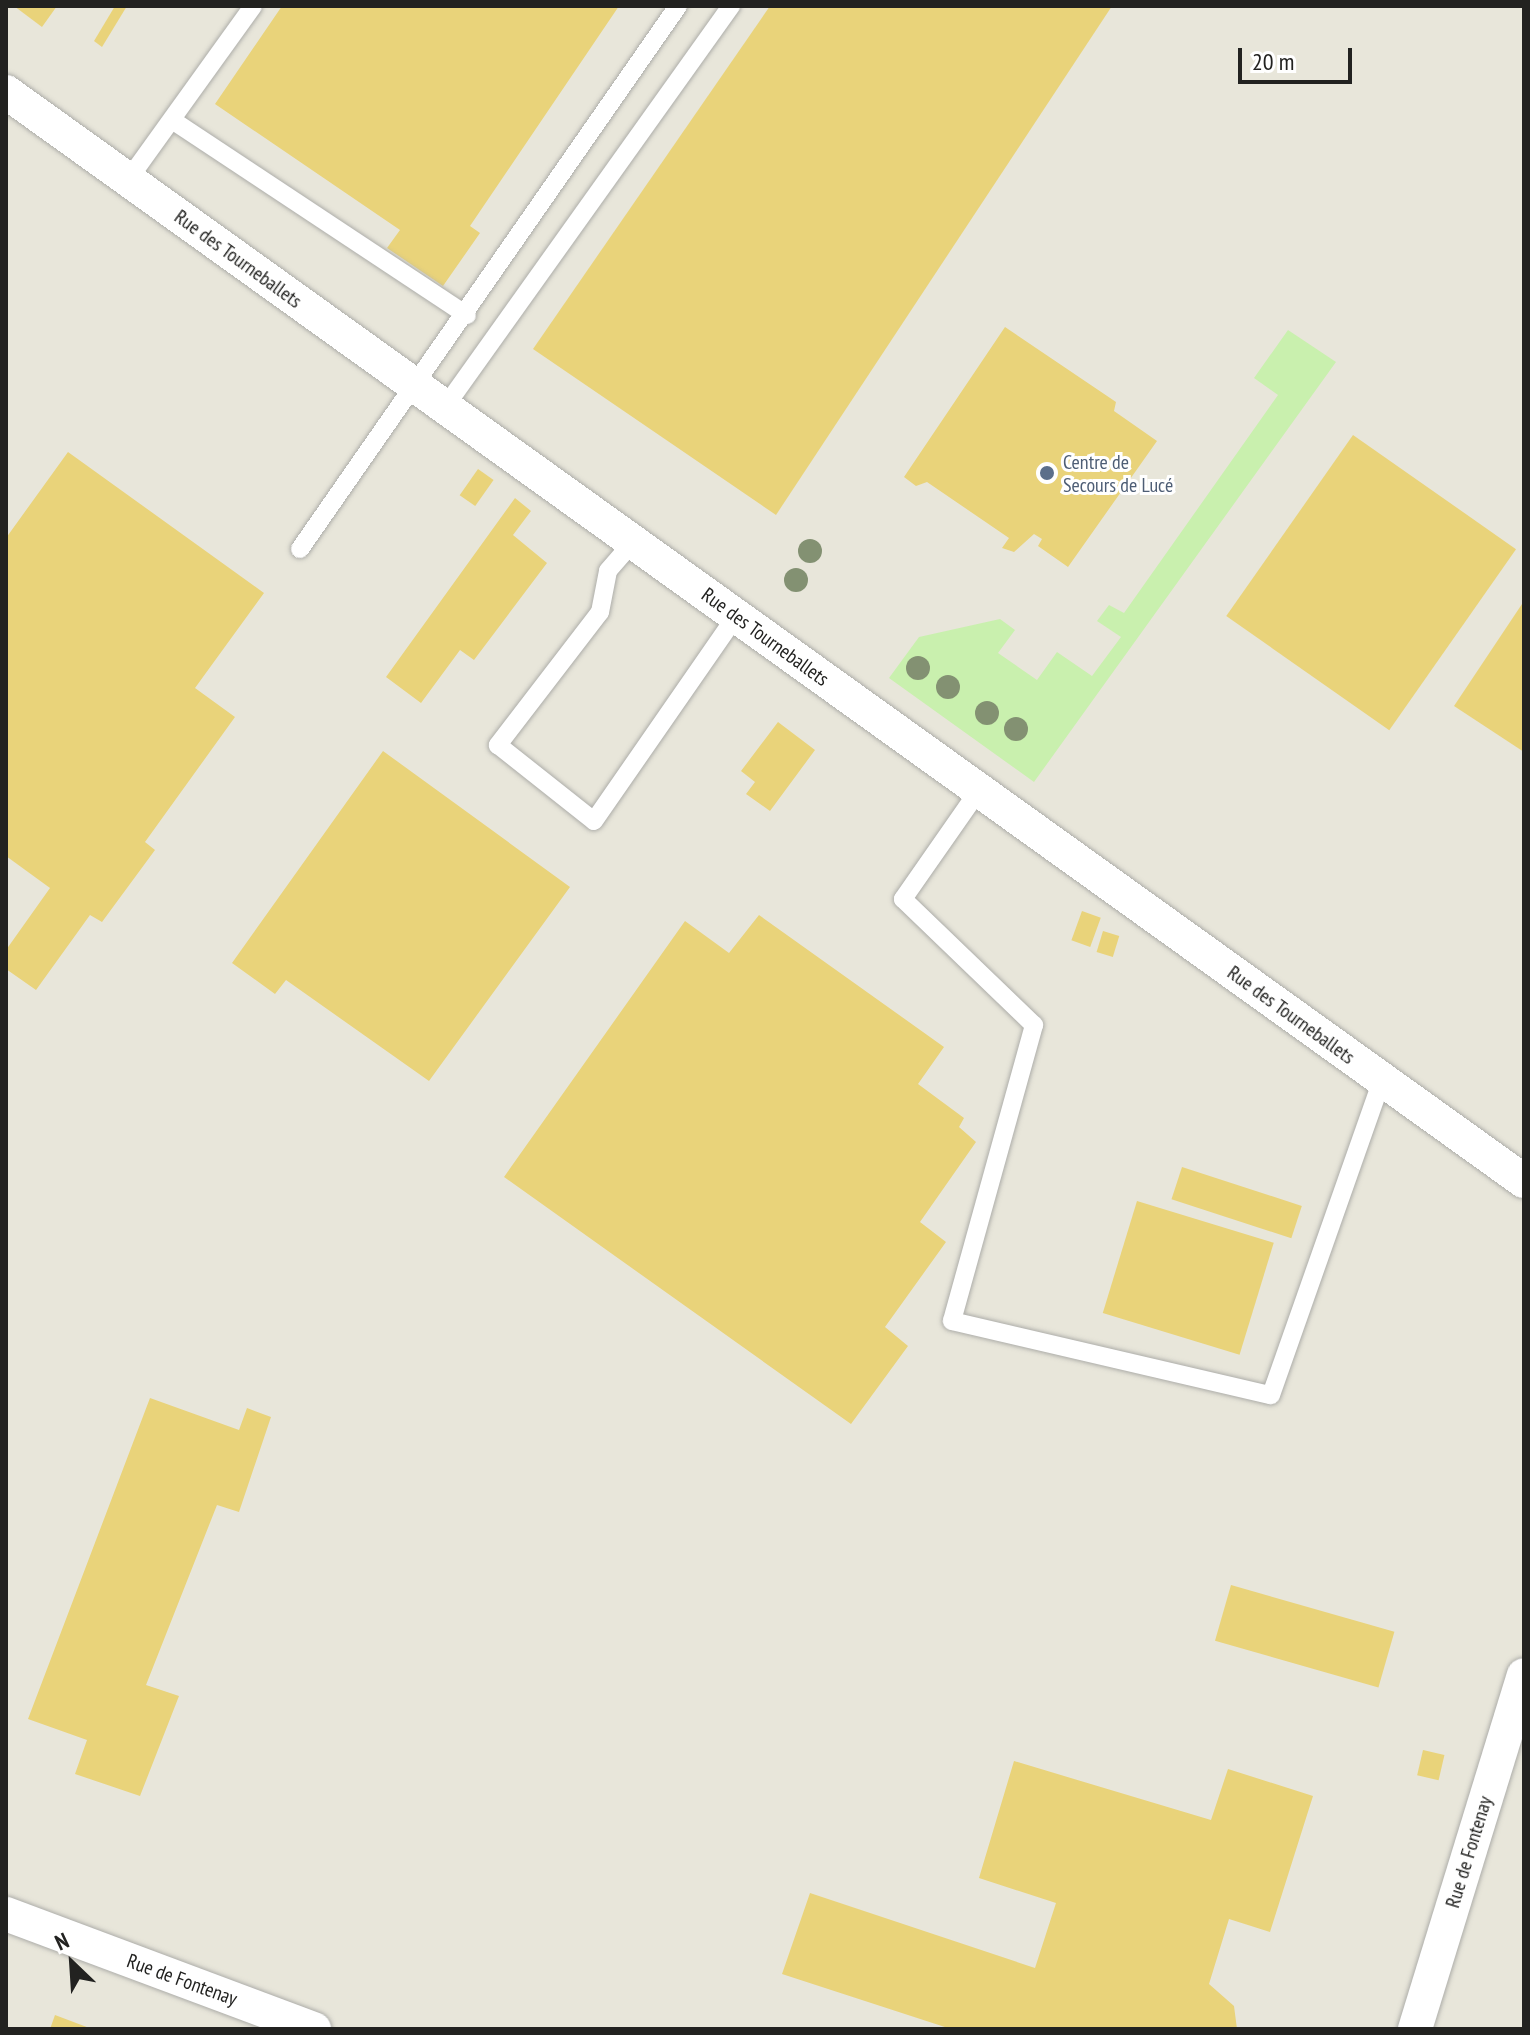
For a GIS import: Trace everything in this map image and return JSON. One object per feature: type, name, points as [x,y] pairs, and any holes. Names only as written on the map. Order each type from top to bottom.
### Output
[{"type":"street","name":"Rue des Tourneballets","points":[[6,92],[1524,1181]]},
{"type":"street","name":"Rue de Fontenay","points":[[1415,2029],[1524,1675]]},
{"type":"street","name":"Rue de Fontenay","points":[[6,1914],[314,2029]]},
{"type":"lane","points":[[128,180],[175,122],[253,6]]},
{"type":"lane","points":[[300,549],[417,387],[678,6]]},
{"type":"lane","points":[[445,407],[731,6]]},
{"type":"lane","points":[[175,122],[467,315]]},
{"type":"lane","points":[[633,542],[608,571],[600,612],[498,745],[594,821],[736,616]]},
{"type":"lane","points":[[979,790],[903,899],[1034,1025],[952,1321],[1271,1395],[1382,1079]]},
{"type":"shaded area","points":[[6,6],[1524,6],[1524,2029],[6,2029]]},
{"type":"green space","points":[[1288,330],[1336,362],[1034,782],[889,678],[919,637],[1000,619],[1015,630],[998,653],[1037,680],[1057,652],[1092,676],[1121,637],[1097,621],[1109,605],[1124,613],[1278,395],[1254,378]]},
{"type":"building","points":[[14,6],[57,6],[42,27]]},
{"type":"building","points":[[115,6],[127,6],[102,47],[94,41]]},
{"type":"building","points":[[282,6],[619,6],[470,226],[480,233],[443,286],[387,248],[400,230],[215,104]]},
{"type":"building","points":[[770,6],[1112,6],[776,515],[533,349]]},
{"type":"building","points":[[1005,327],[1116,402],[1114,411],[1157,441],[1068,567],[1038,546],[1042,539],[1034,534],[1014,552],[1002,548],[1009,538],[927,482],[916,486],[904,477]]},
{"type":"building","points":[[1353,435],[1516,549],[1389,730],[1226,616]]},
{"type":"building","points":[[68,452],[264,593],[195,688],[235,717],[145,842],[155,850],[102,922],[90,915],[36,990],[6,969],[6,950],[50,888],[6,856],[6,538]]},
{"type":"building","points":[[478,469],[494,480],[475,506],[460,495]]},
{"type":"building","points":[[515,498],[531,511],[513,535],[547,563],[474,660],[460,650],[421,703],[386,677]]},
{"type":"building","points":[[1524,601],[1524,752],[1454,706]]},
{"type":"building","points":[[778,722],[815,750],[770,811],[746,794],[755,782],[741,771]]},
{"type":"building","points":[[383,751],[570,887],[429,1081],[286,980],[275,994],[232,963]]},
{"type":"building","points":[[1082,911],[1101,918],[1090,947],[1071,940]]},
{"type":"building","points":[[759,915],[944,1047],[918,1084],[964,1118],[959,1127],[976,1142],[920,1222],[946,1242],[885,1327],[908,1346],[851,1424],[504,1177],[685,921],[729,953]]},
{"type":"building","points":[[1103,931],[1119,936],[1113,957],[1097,952]]},
{"type":"building","points":[[1182,1167],[1302,1206],[1291,1238],[1171,1199]]},
{"type":"building","points":[[1137,1201],[1274,1243],[1240,1355],[1103,1313]]},
{"type":"building","points":[[150,1398],[239,1430],[247,1408],[271,1417],[239,1512],[217,1505],[146,1685],[179,1696],[140,1796],[75,1774],[87,1740],[28,1719]]},
{"type":"building","points":[[1231,1585],[1394,1632],[1378,1688],[1215,1641]]},
{"type":"building","points":[[1423,1750],[1444,1755],[1439,1780],[1417,1775]]},
{"type":"building","points":[[1014,1761],[1211,1820],[1228,1769],[1313,1796],[1270,1932],[1229,1919],[1209,1984],[1234,2006],[1237,2029],[951,2029],[782,1974],[810,1893],[1035,1968],[1056,1903],[979,1878]]},
{"type":"building","points":[[55,2015],[92,2029],[50,2029]]},
{"type":"place","name":"Centre de Secours de Lucé","points":[[1047,473]]}]
